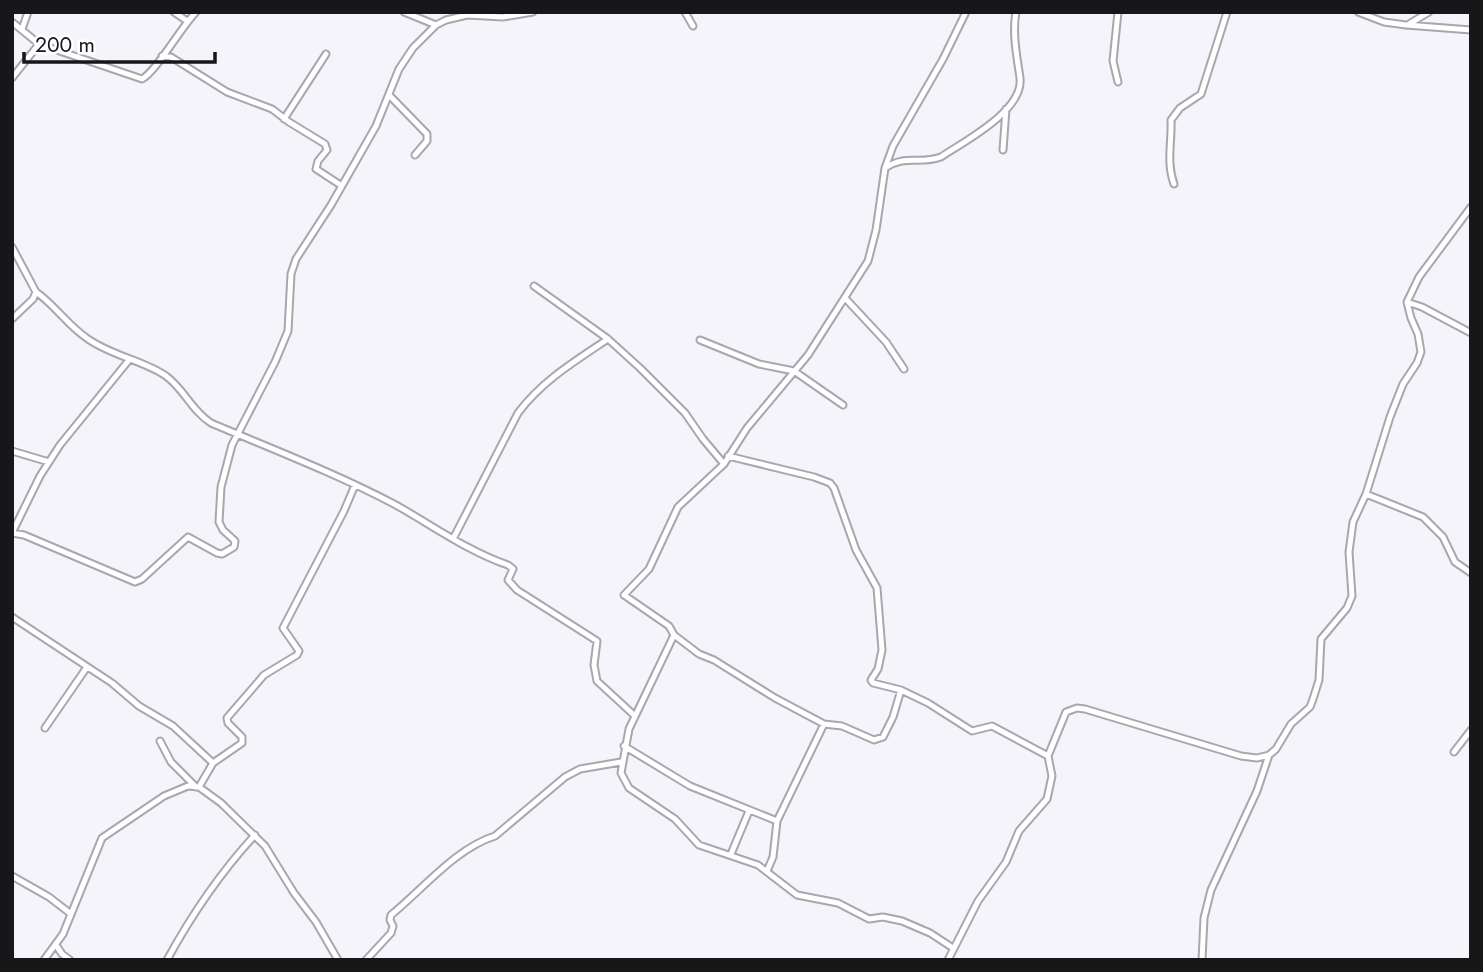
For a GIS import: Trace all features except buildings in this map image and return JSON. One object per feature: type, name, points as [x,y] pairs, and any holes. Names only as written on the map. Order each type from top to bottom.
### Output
[{"type":"street","points":[[22,29],[27,12]]},
{"type":"street","points":[[174,12],[187,21]]},
{"type":"street","points":[[12,22],[39,44],[142,79],[152,72],[196,12]]},
{"type":"street","points":[[404,12],[436,25]]},
{"type":"street","points":[[129,360],[78,421],[49,462],[12,533],[24,535],[135,582],[142,579],[188,537],[217,553],[222,554],[234,547],[235,541],[219,522],[221,486],[226,463],[238,434],[288,331],[291,274],[296,259],[342,186],[382,114],[398,69],[406,57],[436,25],[453,18],[467,15],[503,17],[533,12]]},
{"type":"street","points":[[685,12],[693,26]]},
{"type":"street","points":[[901,690],[893,717],[883,737],[878,740],[842,726],[824,724],[699,654],[674,635],[669,626],[624,595],[649,569],[678,508],[724,464],[747,428],[821,337],[868,261],[884,169],[893,146],[943,60],[966,12]]},
{"type":"street","points":[[884,169],[897,160],[932,160],[940,157],[985,128],[1006,110],[1020,81],[1016,58],[1016,12]]},
{"type":"street","points":[[1118,12],[1113,61],[1118,82]]},
{"type":"street","points":[[1174,184],[1169,172],[1168,158],[1172,137],[1171,120],[1180,108],[1201,94],[1227,12]]},
{"type":"street","points":[[1358,12],[1384,22],[1471,30]]},
{"type":"street","points":[[1384,22],[1387,12]]},
{"type":"street","points":[[1406,25],[1429,12]]},
{"type":"street","points":[[12,78],[39,44]]},
{"type":"street","points":[[284,119],[326,54]]},
{"type":"street","points":[[162,56],[171,57],[227,92],[272,109],[325,144],[327,150],[316,169],[342,186]]},
{"type":"street","points":[[389,95],[427,134],[427,141],[415,155]]},
{"type":"street","points":[[1003,150],[1006,110]]},
{"type":"street","points":[[948,960],[978,901],[1006,862],[1021,828],[1047,799],[1052,776],[1048,756],[1066,712],[1077,708],[1248,758],[1257,758],[1269,755],[1281,744],[1291,724],[1310,706],[1317,691],[1321,639],[1347,608],[1352,596],[1350,542],[1353,522],[1366,494],[1390,417],[1421,352],[1408,302],[1419,276],[1471,207]]},
{"type":"street","points":[[12,247],[36,292],[81,334],[104,348],[161,373],[182,391],[199,415],[355,485],[430,524],[472,551],[508,565],[513,569],[508,580],[517,590],[597,641],[594,665],[597,681],[635,716]]},
{"type":"street","points":[[534,286],[608,339],[685,413],[724,464]]},
{"type":"street","points":[[12,319],[33,299],[36,292]]},
{"type":"street","points":[[845,298],[886,342],[904,369]]},
{"type":"street","points":[[1408,302],[1471,333]]},
{"type":"street","points":[[453,539],[518,413],[531,396],[565,367],[608,339]]},
{"type":"street","points":[[699,340],[759,364],[794,372],[843,405]]},
{"type":"street","points":[[12,451],[49,462]]},
{"type":"street","points":[[728,456],[814,477],[830,483],[834,488],[856,550],[877,588],[882,650],[878,669],[871,680],[873,683],[901,690],[929,703],[972,731],[992,726],[1048,756]]},
{"type":"street","points":[[198,787],[213,763],[242,743],[242,737],[228,723],[229,714],[264,675],[298,655],[299,650],[283,628],[355,485]]},
{"type":"street","points":[[1366,494],[1423,517],[1443,537],[1455,562],[1471,573]]},
{"type":"street","points":[[12,617],[88,667],[139,706],[173,726],[213,763]]},
{"type":"street","points":[[674,635],[635,716],[624,746],[622,779],[628,788],[675,820],[699,845],[758,864],[797,895],[838,903],[869,919],[883,917],[902,921],[930,933],[953,948]]},
{"type":"street","points":[[45,728],[88,667]]},
{"type":"street","points":[[767,871],[773,857],[777,821],[824,724]]},
{"type":"street","points":[[1454,752],[1471,730]]},
{"type":"street","points":[[160,741],[178,770],[221,803],[273,856],[338,960]]},
{"type":"street","points":[[624,746],[690,786],[777,821]]},
{"type":"street","points":[[1202,960],[1204,918],[1211,890],[1257,791],[1269,755]]},
{"type":"street","points":[[366,960],[391,933],[391,915],[435,875],[483,840],[495,836],[565,777],[580,769],[621,762]]},
{"type":"street","points":[[44,960],[56,945],[71,914],[102,838],[164,796],[188,786],[198,787]]},
{"type":"street","points":[[731,854],[749,811]]},
{"type":"street","points":[[167,960],[234,857],[255,835]]},
{"type":"street","points":[[12,876],[49,897],[71,914]]},
{"type":"street","points":[[56,945],[69,960]]}]
